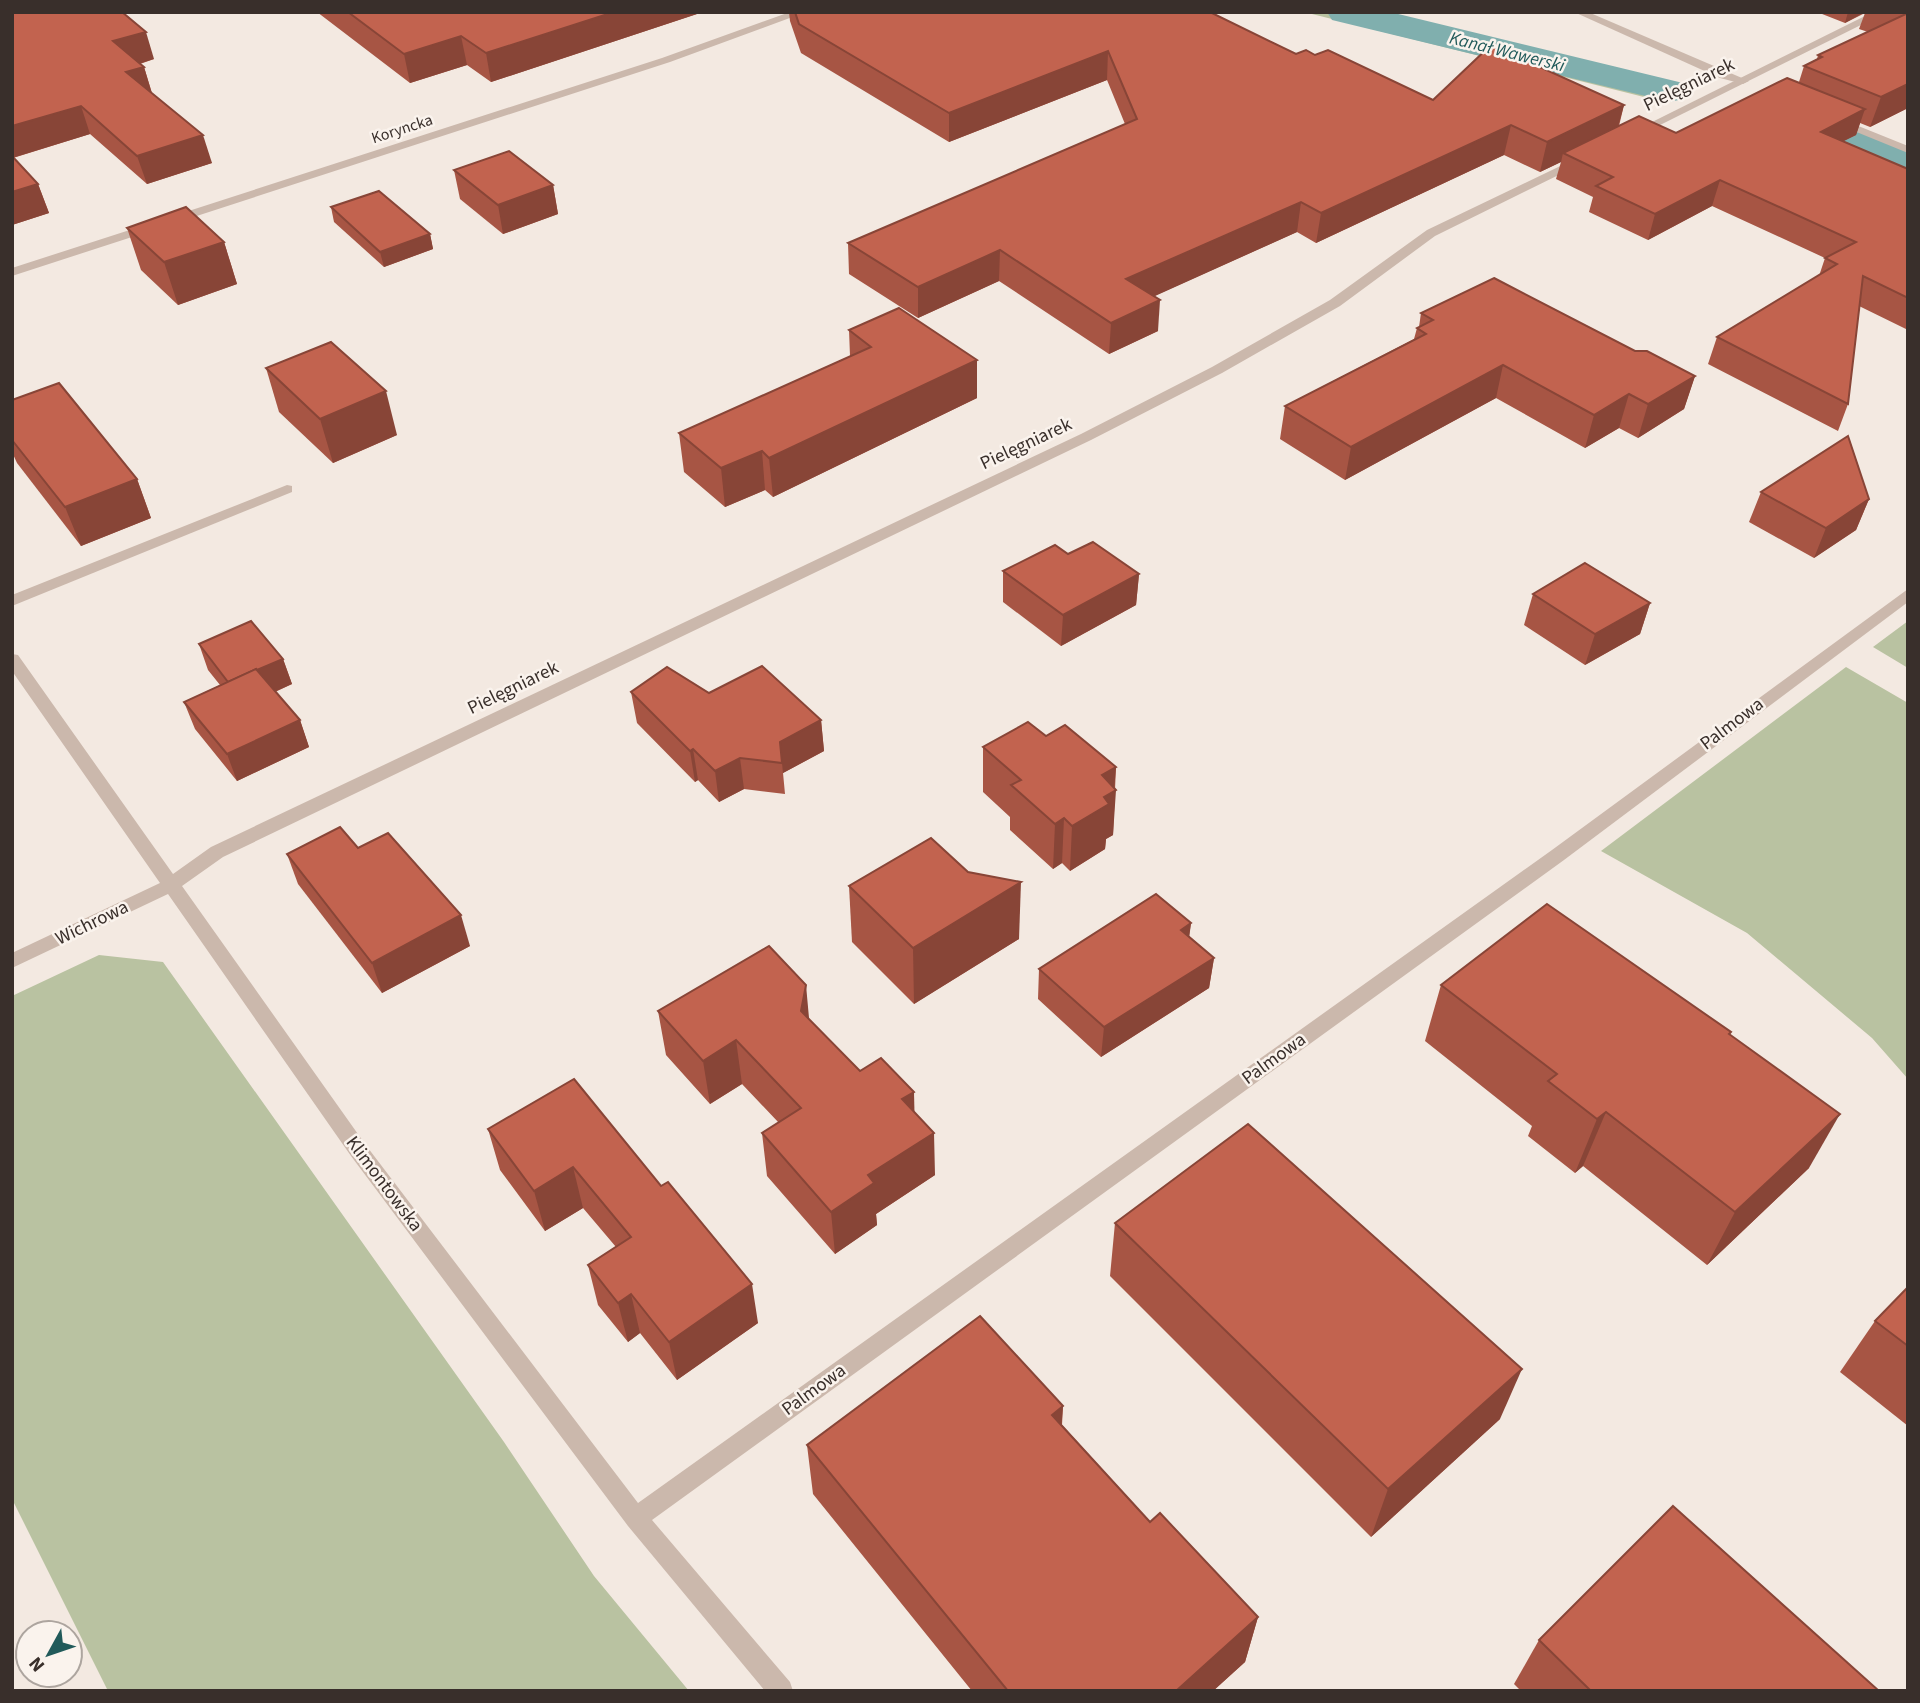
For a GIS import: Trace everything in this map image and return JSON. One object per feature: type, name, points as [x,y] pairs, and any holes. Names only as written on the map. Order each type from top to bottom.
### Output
[{"type":"street","name":"Koryncka","points":[[12,272],[653,64],[801,12]]},
{"type":"street","points":[[1579,12],[1749,83]]},
{"type":"street","name":"Pielęgniarek","points":[[1625,138],[1749,83],[1882,12]]},
{"type":"street","points":[[1819,113],[1908,150]]},
{"type":"street","name":"Pielęgniarek","points":[[171,885],[217,852],[1086,437],[1205,376],[1335,303],[1432,233],[1589,156]]},
{"type":"street","points":[[12,601],[287,489]]},
{"type":"street","name":"Palmowa","points":[[636,1518],[1558,855],[1908,594]]},
{"type":"street","name":"Klimontowska","points":[[12,659],[358,1150],[636,1518],[781,1691]]},
{"type":"street","name":"Wichrowa","points":[[12,961],[171,885]]},
{"type":"green space","points":[[1304,12],[1373,12],[1690,89],[1664,102]]},
{"type":"green space","points":[[1760,94],[1908,155],[1908,183]]},
{"type":"green space","points":[[1908,621],[1908,668],[1873,647]]},
{"type":"green space","points":[[1846,667],[1908,703],[1908,1079],[1872,1038],[1747,933],[1601,851]]},
{"type":"green space","points":[[99,955],[163,962],[504,1442],[594,1576],[689,1691],[108,1691],[84,1643],[84,1619],[72,1619],[12,1499],[12,996]]},
{"type":"building","points":[[12,12],[122,12],[146,32],[113,41],[144,67],[126,72],[203,135],[137,156],[81,106],[12,126]]},
{"type":"building","points":[[348,12],[614,12],[486,53],[461,36],[404,54]]},
{"type":"building","points":[[795,12],[1210,12],[1296,54],[1306,50],[1315,55],[1328,50],[1433,100],[1491,45],[1624,105],[1547,142],[1511,125],[1321,213],[1301,202],[1126,279],[1160,300],[1111,323],[1000,250],[918,287],[848,243],[1137,119],[1108,51],[949,113],[799,24]]},
{"type":"building","points":[[1902,12],[1908,12],[1908,84],[1881,97],[1804,66],[1822,57],[1818,55],[1906,14]]},
{"type":"building","points":[[1787,78],[1865,109],[1821,132],[1908,169],[1908,298],[1863,276],[1848,404],[1717,337],[1837,264],[1825,258],[1856,242],[1720,180],[1655,214],[1596,186],[1613,177],[1563,153],[1639,116],[1676,133]]},
{"type":"building","points":[[509,151],[553,185],[498,205],[454,170]]},
{"type":"building","points":[[12,156],[38,184],[12,192]]},
{"type":"building","points":[[379,191],[430,234],[380,252],[331,207]]},
{"type":"building","points":[[186,207],[224,242],[164,262],[127,228]]},
{"type":"building","points":[[1494,278],[1635,351],[1647,351],[1695,376],[1648,404],[1629,394],[1594,415],[1503,365],[1351,447],[1285,406],[1426,334],[1417,328],[1433,320],[1421,313]]},
{"type":"building","points":[[899,308],[977,360],[769,458],[762,451],[721,468],[679,433],[871,347],[849,330]]},
{"type":"building","points":[[331,342],[386,391],[320,419],[266,368]]},
{"type":"building","points":[[59,383],[137,479],[65,507],[12,440],[12,400]]},
{"type":"building","points":[[1848,436],[1869,499],[1826,528],[1761,492]]},
{"type":"building","points":[[1093,542],[1139,574],[1063,615],[1003,571],[1055,545],[1068,554]]},
{"type":"building","points":[[1585,563],[1650,603],[1595,634],[1533,594]]},
{"type":"building","points":[[251,621],[283,659],[228,682],[199,644]]},
{"type":"building","points":[[762,666],[821,720],[780,742],[782,763],[740,758],[715,771],[693,749],[690,751],[631,692],[667,667],[709,693]]},
{"type":"building","points":[[256,669],[300,720],[227,754],[184,702]]},
{"type":"building","points":[[1028,722],[1046,736],[1065,725],[1116,767],[1102,775],[1116,790],[1104,797],[1109,804],[1072,826],[1064,818],[1055,824],[1011,785],[1021,780],[983,747]]},
{"type":"building","points":[[340,827],[358,848],[388,833],[461,915],[372,963],[287,854]]},
{"type":"building","points":[[931,838],[968,872],[1021,882],[913,948],[849,886]]},
{"type":"building","points":[[1156,894],[1191,923],[1181,930],[1214,958],[1104,1027],[1039,969]]},
{"type":"building","points":[[1547,904],[1731,1032],[1729,1034],[1840,1114],[1735,1212],[1606,1112],[1597,1119],[1548,1081],[1557,1074],[1441,985]]},
{"type":"building","points":[[769,946],[806,985],[801,1011],[860,1071],[881,1058],[914,1092],[902,1099],[934,1133],[868,1175],[874,1183],[831,1212],[762,1133],[801,1108],[736,1040],[703,1061],[658,1011]]},
{"type":"building","points":[[574,1079],[661,1186],[668,1182],[752,1284],[669,1342],[631,1294],[618,1303],[588,1265],[631,1237],[573,1167],[534,1191],[488,1129]]},
{"type":"building","points":[[1248,1124],[1522,1369],[1388,1489],[1115,1223]]},
{"type":"building","points":[[1908,1287],[1908,1346],[1875,1321]]},
{"type":"building","points":[[980,1316],[1063,1406],[1052,1415],[1150,1522],[1160,1513],[1258,1617],[1176,1691],[1008,1691],[807,1445]]},
{"type":"building","points":[[1673,1506],[1879,1691],[1591,1691],[1539,1640]]},
{"type":"waterway","name":"Kanał Wawerski","points":[[1345,12],[1670,91]]},
{"type":"waterway","name":"Kanał Wawerski","points":[[1769,114],[1804,121],[1908,166]]}]
